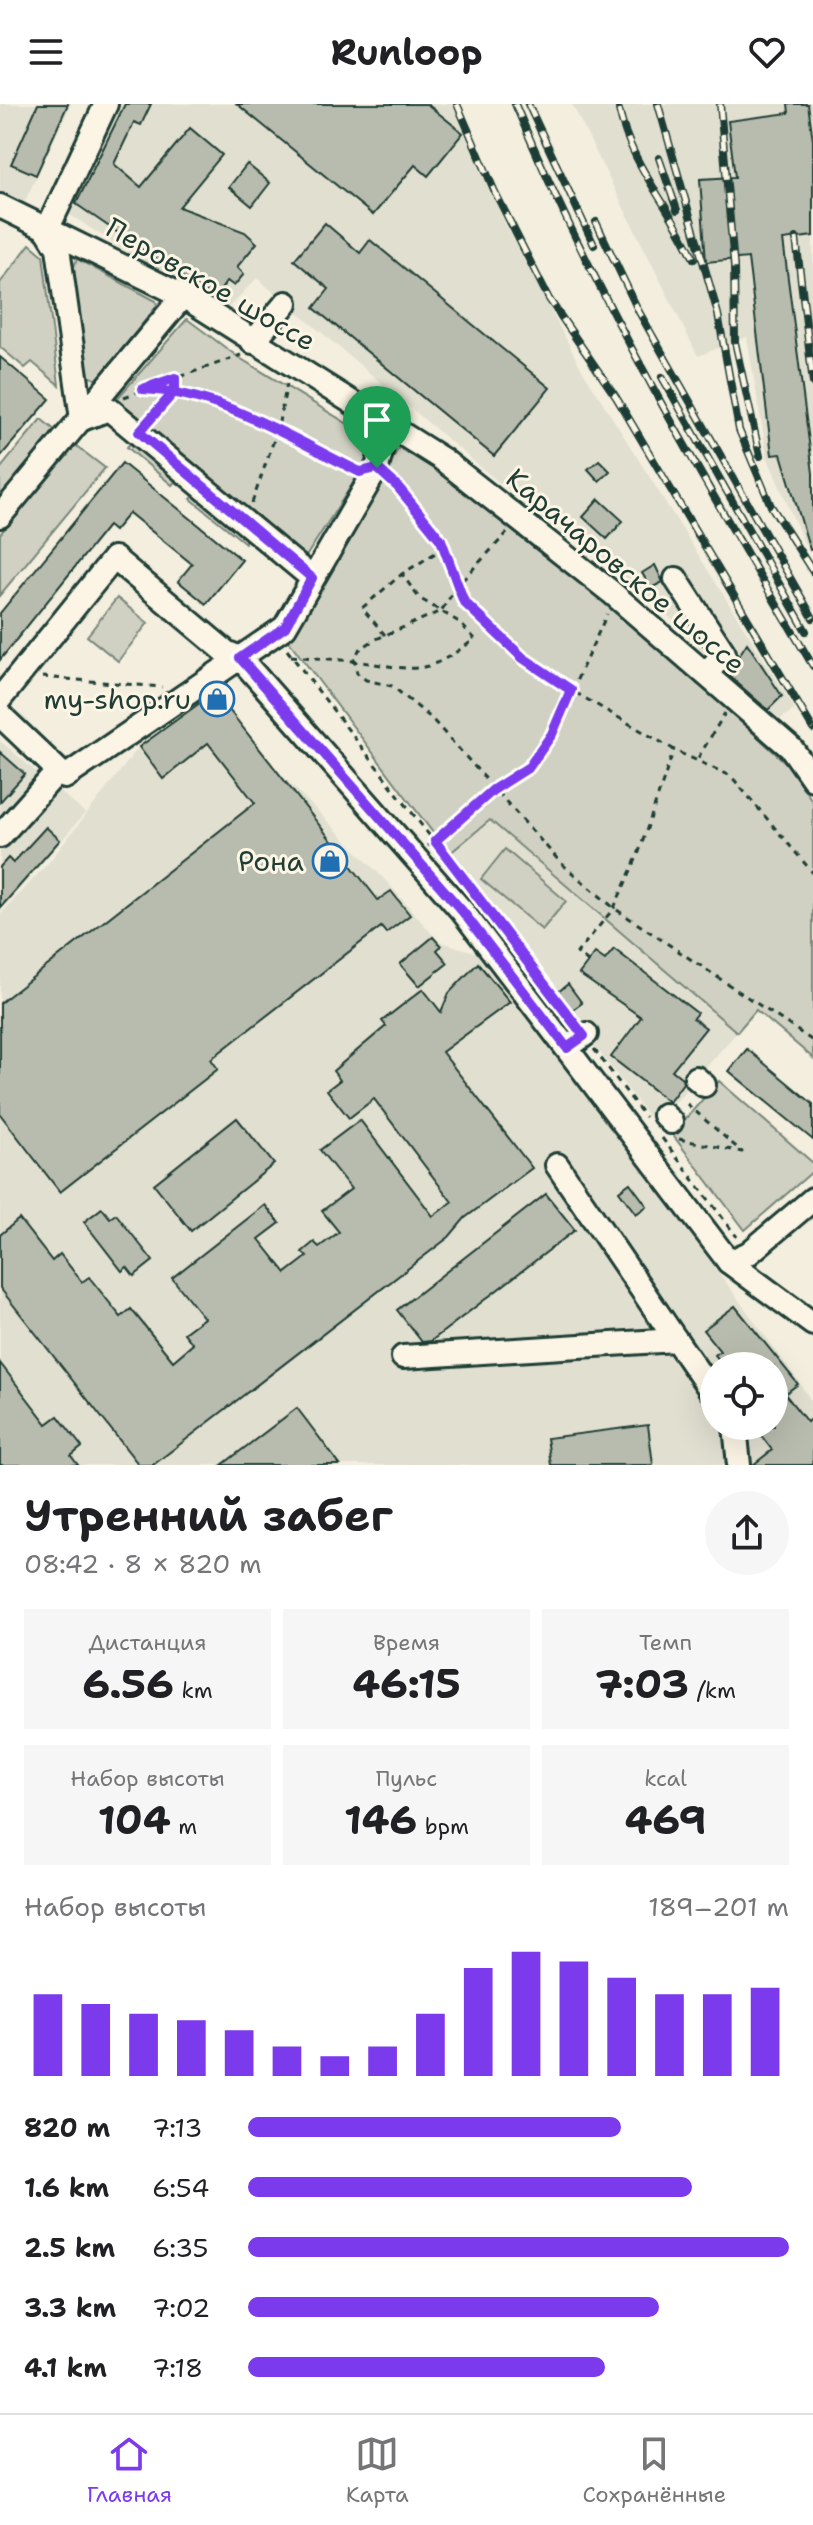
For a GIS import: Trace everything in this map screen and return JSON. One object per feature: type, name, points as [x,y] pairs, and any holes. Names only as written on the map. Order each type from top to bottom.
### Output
[{"type":"street","points":[[82,419],[58,248],[47,230],[106,104]]},
{"type":"street","name":"Перовское шоссе","points":[[0,206],[183,296],[251,348],[388,423]]},
{"type":"street","points":[[0,516],[183,296]]},
{"type":"street","points":[[251,348],[286,303]]},
{"type":"street","points":[[82,419],[109,409],[312,578]]},
{"type":"street","points":[[0,715],[65,777],[285,627],[377,468],[388,423]]},
{"type":"street","name":"Карачаровское шоссе","points":[[388,423],[442,459],[611,592],[792,749],[813,779]]},
{"type":"street","points":[[0,699],[114,558],[226,652],[240,658],[579,1039],[737,1267],[813,1324]]},
{"type":"street","points":[[676,579],[724,653],[706,674]]},
{"type":"street","points":[[0,836],[58,771]]},
{"type":"street","points":[[557,1165],[700,1375]]},
{"type":"street","points":[[737,1267],[813,1199]]},
{"type":"street","points":[[403,1357],[676,1340]]},
{"type":"street","points":[[736,1440],[739,1465]]},
{"type":"path","points":[[115,401],[251,348]]},
{"type":"path","points":[[247,521],[277,431],[289,376]]},
{"type":"path","points":[[139,432],[175,391],[175,378]]},
{"type":"path","points":[[143,389],[175,391],[226,408],[360,472],[377,468],[398,487],[445,547],[464,602],[474,614],[523,658],[571,690],[674,749],[731,776],[798,851],[813,873]]},
{"type":"path","points":[[510,530],[458,585],[441,611],[359,650],[354,661],[357,673],[366,680],[392,686],[431,718],[562,864],[614,908],[813,1041]]},
{"type":"path","points":[[385,635],[362,608],[402,574],[445,547]]},
{"type":"path","points":[[291,656],[421,670],[443,663],[475,639],[459,622],[419,598],[402,574]]},
{"type":"path","points":[[416,856],[493,790],[529,767],[552,734],[609,609]]},
{"type":"path","points":[[275,634],[435,841],[579,1039],[662,1120]]},
{"type":"path","points":[[19,674],[168,687]]},
{"type":"path","points":[[698,758],[729,707]]},
{"type":"path","points":[[588,962],[577,953],[614,908],[638,855],[674,749]]},
{"type":"path","points":[[687,1104],[742,1152],[660,1135],[737,1267]]},
{"type":"shaded area","points":[[0,104],[71,104],[22,207],[0,195]]},
{"type":"shaded area","points":[[120,104],[452,104],[507,227],[581,368],[795,709],[773,724],[648,595],[496,480],[257,278],[223,313],[67,213]]},
{"type":"shaded area","points":[[572,104],[813,104],[813,554],[804,543],[767,456],[747,337],[698,356]]},
{"type":"shaded area","points":[[30,244],[43,255],[59,385],[32,362],[25,368],[0,347],[0,283]]},
{"type":"shaded area","points":[[77,259],[156,301],[157,306],[97,380],[85,374],[73,269]]},
{"type":"shaded area","points":[[187,319],[238,357],[374,440],[360,472],[305,558],[115,401]]},
{"type":"shaded area","points":[[41,419],[56,431],[0,499],[0,469]]},
{"type":"shaded area","points":[[136,436],[179,477],[172,485],[127,447]]},
{"type":"shaded area","points":[[401,444],[614,605],[787,764],[813,802],[813,1058],[756,1010],[737,1032],[490,820],[449,854],[288,640]]},
{"type":"shaded area","points":[[75,445],[105,468],[0,595],[0,534]]},
{"type":"shaded area","points":[[197,493],[245,525],[245,543],[191,499]]},
{"type":"shaded area","points":[[117,598],[148,623],[118,661],[87,636]]},
{"type":"shaded area","points":[[0,741],[85,813],[0,912]]},
{"type":"shaded area","points":[[209,743],[240,784],[269,762],[388,883],[438,941],[487,956],[777,1352],[700,1352],[700,1440],[788,1440],[788,1367],[813,1404],[813,1465],[0,1465],[0,915],[50,861],[139,747],[163,778]]},
{"type":"shaded area","points":[[490,819],[737,1032],[655,1125],[449,854]]},
{"type":"shaded area","points":[[505,849],[566,901],[542,930],[481,879]]},
{"type":"shaded area","points":[[719,1081],[813,1163],[813,1171],[745,1230],[672,1134]]},
{"type":"building","points":[[38,104],[68,104],[36,175],[11,164]]},
{"type":"building","points":[[125,104],[151,104],[141,125],[134,122],[114,164],[141,187],[190,128],[222,155],[179,207],[245,232],[257,243],[237,267],[244,274],[234,286],[227,281],[214,299],[76,204]]},
{"type":"building","points":[[237,104],[427,104],[463,133],[428,176],[415,165],[373,215]]},
{"type":"building","points":[[788,104],[808,104],[813,140],[813,236],[783,240],[813,473],[813,549],[810,550],[781,454],[772,455],[748,258],[706,262],[700,179],[735,177],[728,121],[789,113]]},
{"type":"building","points":[[247,164],[270,183],[252,206],[229,187]]},
{"type":"building","points":[[325,223],[360,253],[370,240],[550,388],[494,456],[314,308],[329,289],[294,260]]},
{"type":"building","points":[[0,357],[50,399],[0,457]]},
{"type":"building","points":[[599,460],[610,471],[599,481],[588,469]]},
{"type":"building","points":[[122,463],[242,560],[206,604],[178,581],[192,564],[129,513],[114,531],[108,526],[0,660],[0,613]]},
{"type":"building","points":[[599,499],[623,521],[607,539],[583,517]]},
{"type":"building","points":[[655,565],[663,582],[651,588],[642,573]]},
{"type":"building","points":[[747,643],[782,696],[768,710],[727,674]]},
{"type":"building","points":[[215,692],[378,900],[391,891],[410,915],[386,933],[381,927],[211,1059],[218,1069],[60,1192],[0,1114],[0,1003],[255,803],[208,743],[163,779],[139,747]]},
{"type":"building","points":[[0,752],[25,774],[0,802]]},
{"type":"building","points":[[46,827],[60,840],[0,908],[0,867],[8,858],[13,863]]},
{"type":"building","points":[[433,937],[441,946],[437,950],[448,963],[419,986],[400,964]]},
{"type":"building","points":[[614,949],[697,1013],[693,1018],[706,1028],[672,1070],[682,1078],[683,1083],[669,1102],[611,1057],[641,1017],[579,974],[595,953],[605,960]]},
{"type":"building","points":[[478,963],[510,1002],[442,1052],[532,1168],[465,1218],[449,1237],[153,1465],[139,1465],[0,1288],[0,1235],[19,1219],[52,1261],[60,1254],[82,1282],[89,1277],[121,1317],[131,1309],[173,1361],[193,1344],[184,1333],[204,1318],[172,1278],[265,1205],[280,1223],[259,1239],[286,1273],[307,1257],[302,1252],[314,1242],[319,1247],[339,1232],[322,1211],[351,1189],[320,1150],[360,1120],[433,1216],[452,1202],[374,1099],[349,1118],[327,1090],[340,1080],[333,1071],[386,1026],[382,1021],[423,989],[441,1012],[449,993]]},
{"type":"building","points":[[568,984],[582,1003],[571,1011],[557,993]]},
{"type":"building","points":[[747,1049],[813,1104],[813,1140],[729,1071]]},
{"type":"building","points":[[237,1118],[274,1164],[191,1231],[154,1184]]},
{"type":"building","points":[[630,1183],[647,1206],[636,1214],[619,1191]]},
{"type":"building","points":[[546,1194],[575,1230],[431,1341],[422,1342],[397,1310]]},
{"type":"building","points":[[102,1208],[110,1218],[116,1214],[153,1261],[134,1276],[127,1267],[122,1271],[84,1222]]},
{"type":"building","points":[[735,1306],[772,1352],[719,1352],[703,1330]]},
{"type":"building","points":[[0,1363],[47,1424],[58,1416],[82,1447],[71,1456],[78,1465],[0,1465]]},
{"type":"building","points":[[788,1372],[798,1384],[788,1392]]},
{"type":"building","points":[[788,1398],[807,1422],[813,1417],[813,1465],[753,1465],[772,1450],[764,1440],[788,1440]]},
{"type":"building","points":[[297,1408],[340,1465],[222,1465]]},
{"type":"building","points":[[648,1425],[653,1465],[551,1465],[547,1438]]},
{"type":"railway","points":[[457,104],[495,192],[549,299],[616,397],[813,729]]},
{"type":"railway","points":[[515,104],[581,249],[654,390],[813,666]]},
{"type":"railway","points":[[528,104],[594,245]]},
{"type":"railway","points":[[658,104],[718,314],[739,430],[771,506],[813,572]]},
{"type":"railway","points":[[720,104],[734,266],[735,342],[760,456]]},
{"type":"railway","points":[[619,110],[642,168],[694,259]]},
{"type":"railway","points":[[659,158],[677,210]]},
{"type":"railway","points":[[596,222],[639,312],[813,618]]},
{"type":"railway","points":[[796,238],[813,383]]},
{"type":"railway","points":[[662,377],[806,631]]},
{"type":"place","name":"my-shop.ru","points":[[217,699]]},
{"type":"place","name":"Рона","points":[[330,861]]},
{"type":"route","points":[[377,468],[360,472],[226,408],[175,391],[143,389],[175,378],[175,391],[139,432],[312,578],[285,627],[240,658],[463,912],[567,1048],[584,1036],[435,841],[493,790],[529,767],[552,734],[571,690],[523,658],[474,614],[464,602],[441,540],[398,487],[377,468]]}]
